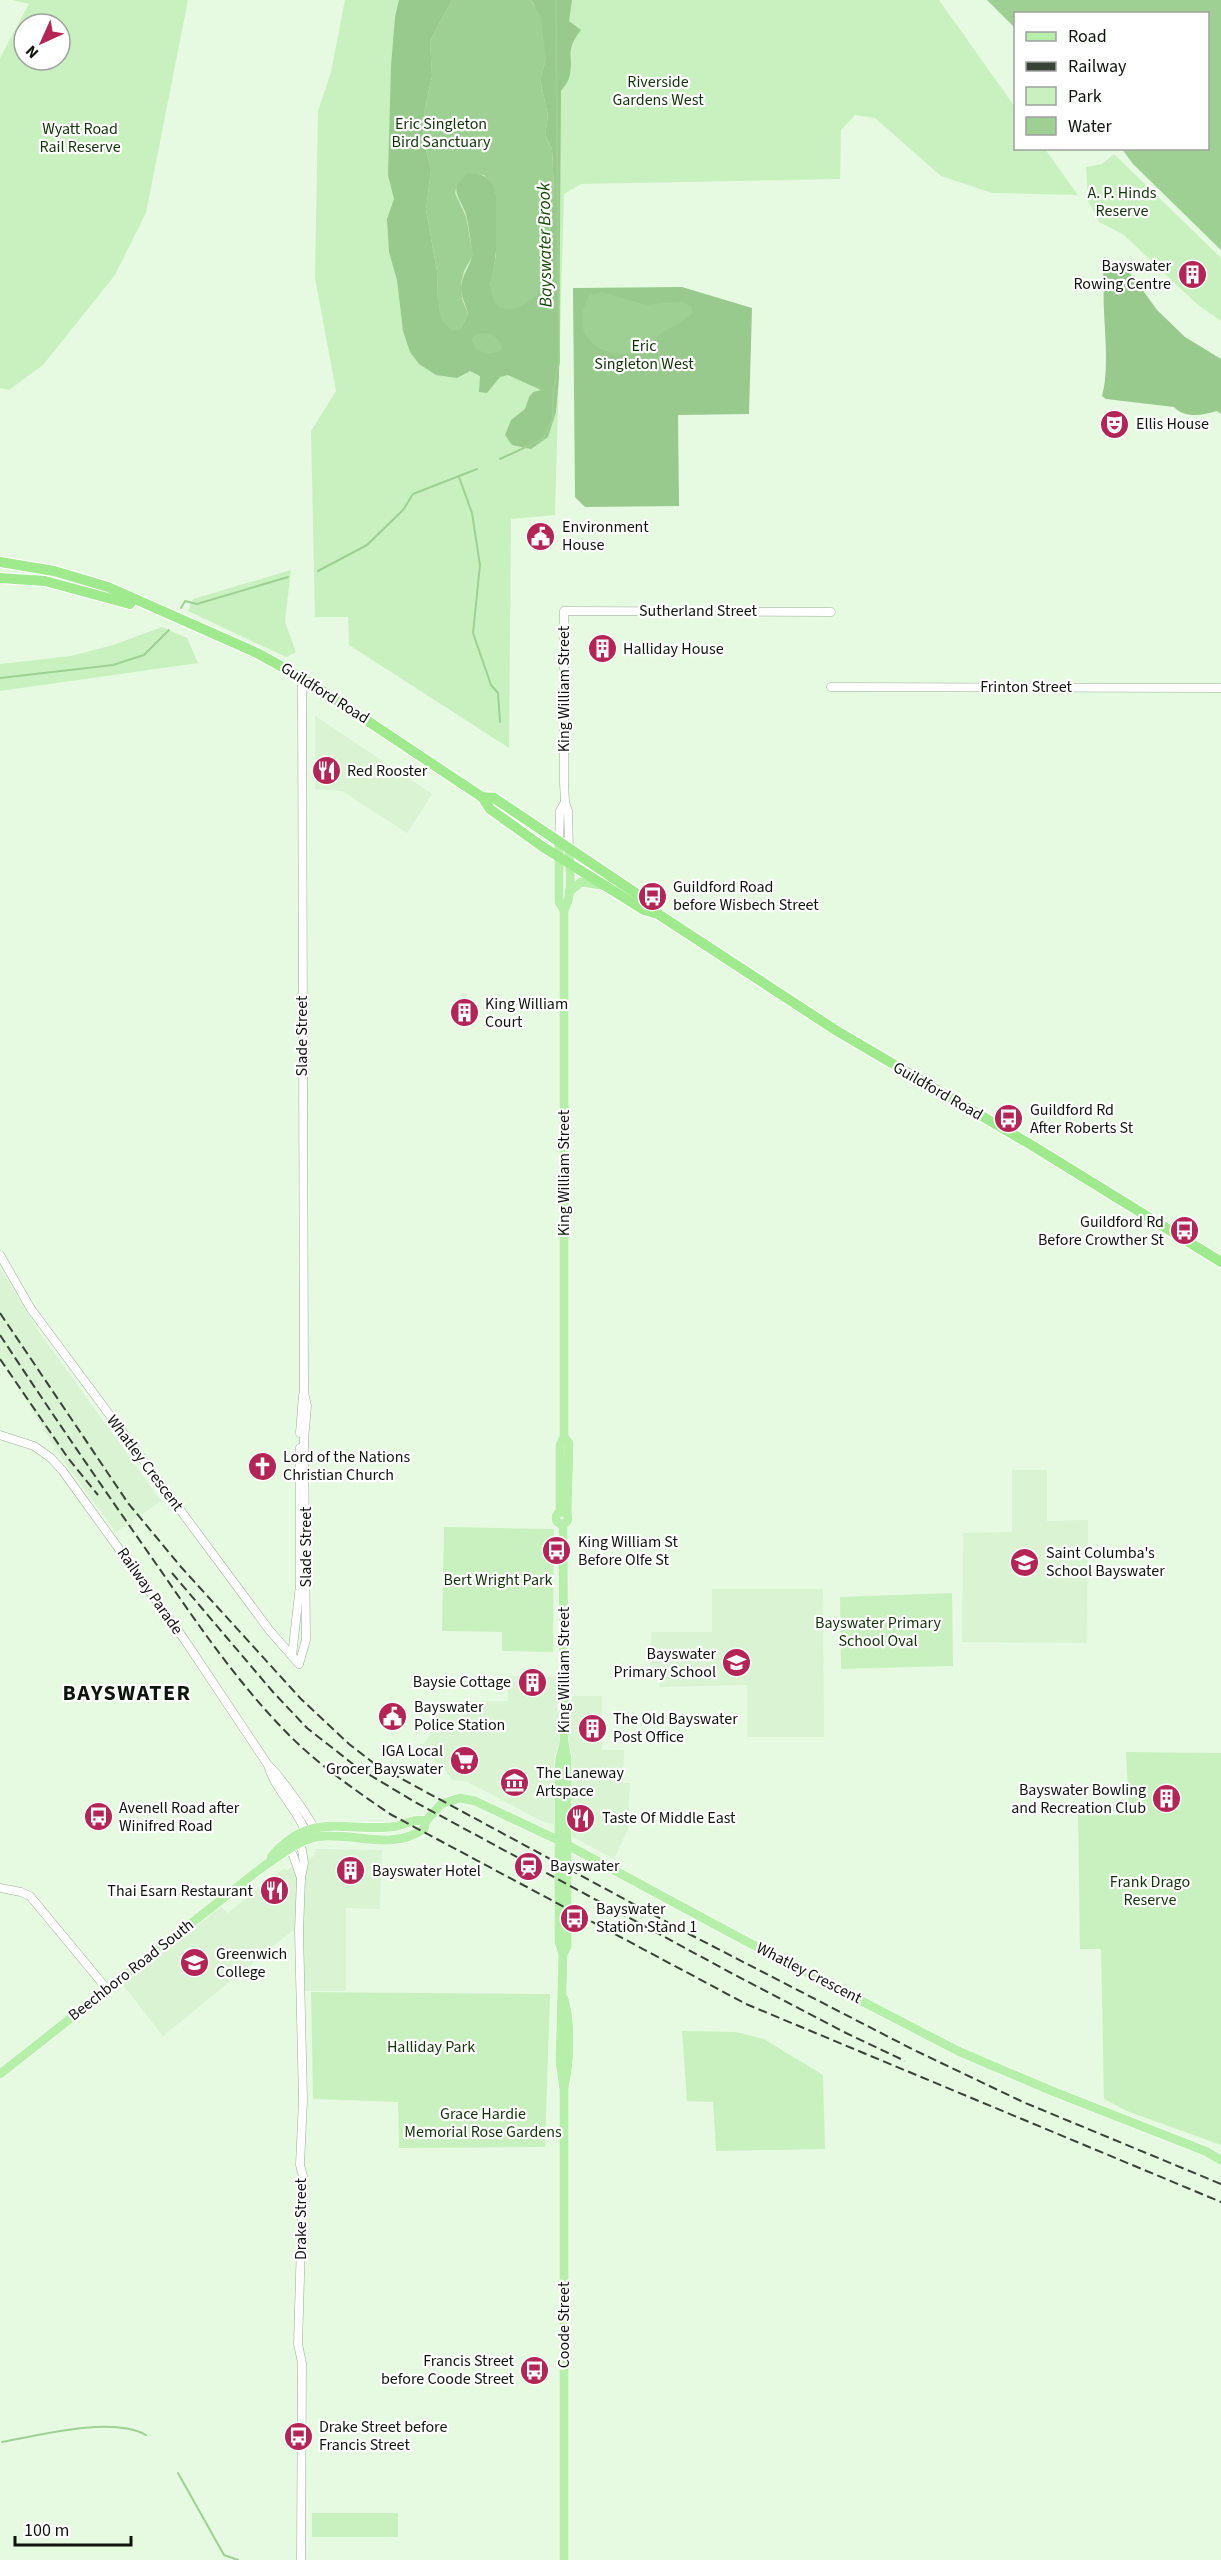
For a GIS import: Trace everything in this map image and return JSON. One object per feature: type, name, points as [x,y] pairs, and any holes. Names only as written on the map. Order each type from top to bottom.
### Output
[{"type":"highway","name":"Guildford Road","points":[[0,564],[54,571],[108,587],[157,611],[257,653],[306,680],[482,797],[490,809],[564,860],[644,909],[658,914],[847,1037],[1033,1146],[1221,1262]]},
{"type":"highway","name":"Guildford Road","points":[[0,578],[45,581],[157,611]]},
{"type":"highway","name":"Guildford Road","points":[[482,797],[494,798],[649,902],[658,914]]},
{"type":"main road","name":"King William Street","points":[[564,846],[559,902],[564,910]]},
{"type":"main road","name":"King William Street","points":[[564,860],[569,892],[568,903],[564,910],[564,1437],[560,1445],[563,1513],[568,1520],[562,1524],[567,1824]]},
{"type":"main road","points":[[569,892],[581,882],[605,886]]},
{"type":"main road","name":"King William Street","points":[[563,1843],[560,1758],[564,1744]]},
{"type":"main road","name":"Whatley Crescent","points":[[312,1833],[390,1842],[414,1836],[424,1829],[426,1821],[441,1804],[452,1800],[476,1801],[563,1843],[958,2050],[1052,2091],[1205,2151],[1221,2160]]},
{"type":"main road","points":[[312,1833],[358,1825],[401,1826],[415,1819],[426,1821]]},
{"type":"main road","name":"Coode Street","points":[[564,2560],[564,2089],[560,2061],[563,1954],[559,1942],[563,1843],[567,1824]]},
{"type":"main road","name":"Beechboro Road South","points":[[0,2074],[296,1840],[312,1833]]},
{"type":"main road","name":"Whatley Crescent","points":[[1205,2151],[1221,2154]]},
{"type":"street","name":"Sutherland Street","points":[[564,611],[831,612]]},
{"type":"street","name":"King William Street","points":[[564,611],[565,802],[560,811],[564,846]]},
{"type":"street","name":"Slade Street","points":[[299,1664],[306,1640],[303,686],[306,680]]},
{"type":"street","name":"Frinton Street","points":[[831,687],[1221,688]]},
{"type":"street","name":"Whatley Crescent","points":[[0,1255],[31,1309],[270,1631],[299,1664]]},
{"type":"street","name":"Slade Street","points":[[292,1656],[300,1586],[299,1458],[301,1405],[304,1393]]},
{"type":"street","name":"Railway Parade","points":[[0,1435],[43,1451],[71,1480],[184,1639],[268,1765],[275,1770],[312,1833]]},
{"type":"street","name":"Railway Parade","points":[[0,1441],[12,1439]]},
{"type":"street","name":"Drake Street","points":[[296,1840],[304,1863],[301,1878],[299,1950],[303,2100],[298,2344],[302,2363],[301,2560]]},
{"type":"street","name":"Drake Street","points":[[287,1847],[297,1862],[301,1878]]},
{"type":"street","points":[[0,1887],[30,1896],[107,1989]]},
{"type":"shaded area","points":[[315,716],[432,794],[407,833],[342,791],[315,789]]},
{"type":"shaded area","points":[[0,1268],[40,1333],[161,1501],[116,1532],[65,1463],[0,1358]]},
{"type":"shaded area","name":"Saint Columba's School Bayswater","points":[[1012,1470],[1047,1470],[1047,1521],[1088,1520],[1087,1643],[962,1642],[963,1533],[1012,1532]]},
{"type":"shaded area","name":"Bayswater Primary School","points":[[712,1589],[823,1589],[824,1737],[747,1737],[747,1685],[659,1687],[660,1678],[650,1678],[651,1632],[712,1632]]},
{"type":"shaded area","points":[[507,1676],[556,1677],[557,1712],[572,1711],[572,1696],[602,1696],[602,1750],[624,1750],[623,1783],[630,1783],[628,1829],[614,1859],[571,1836],[571,1753],[555,1754],[556,1825],[541,1821],[468,1782],[452,1780],[442,1765],[413,1749],[424,1743],[430,1735],[432,1702],[508,1701]]},
{"type":"shaded area","points":[[315,1849],[382,1850],[380,1909],[346,1908],[346,1991],[300,1991],[299,1930],[292,1931],[163,2036],[120,1981],[217,1904],[228,1913],[283,1869],[287,1870],[314,1856]]},
{"type":"green space","name":"Wyatt Road Rail Reserve","points":[[12,0],[188,0],[146,213],[115,275],[43,365],[9,390],[0,388],[0,58],[12,36],[12,72],[72,72],[72,12],[25,12],[29,4]]},
{"type":"green space","name":"Eric Singleton Bird Sanctuary","points":[[345,0],[939,0],[1014,106],[1014,150],[1046,150],[1078,195],[992,193],[941,176],[875,118],[855,115],[841,130],[840,179],[581,184],[564,194],[555,515],[511,519],[509,748],[349,645],[348,617],[315,617],[311,431],[336,391],[315,278],[318,111],[331,72]]},
{"type":"green space","points":[[399,0],[452,0],[430,41],[432,76],[425,108],[423,139],[431,169],[426,210],[437,271],[438,302],[460,329],[468,314],[461,287],[472,253],[467,218],[456,189],[457,184],[467,173],[484,176],[492,183],[495,191],[498,217],[490,286],[542,289],[541,268],[547,252],[554,191],[552,149],[545,135],[548,116],[540,79],[546,59],[534,4],[531,0],[572,0],[569,21],[581,30],[572,44],[569,78],[561,91],[559,377],[556,412],[548,437],[531,449],[512,445],[505,435],[511,420],[525,409],[533,392],[541,390],[508,375],[500,377],[487,393],[479,392],[480,376],[470,371],[457,378],[436,375],[419,364],[410,352],[403,331],[397,280],[389,252],[387,219],[394,199],[388,175],[391,66],[395,17]]},
{"type":"green space","name":"A. P. Hinds Reserve","points":[[1114,154],[1221,258],[1221,321],[1198,305],[1124,235],[1099,222],[1088,201],[1086,167],[1102,164]]},
{"type":"green space","points":[[1105,257],[1131,274],[1157,310],[1185,337],[1221,359],[1221,414],[1217,411],[1189,415],[1174,407],[1106,399],[1102,396],[1106,354],[1101,259]]},
{"type":"green space","name":"Eric Singleton West","points":[[682,287],[752,308],[749,414],[678,415],[679,506],[585,507],[575,497],[573,288]]},
{"type":"green space","points":[[291,570],[285,622],[296,652],[286,657],[188,611],[193,599]]},
{"type":"green space","points":[[162,627],[187,638],[198,663],[0,691],[0,664],[71,656],[113,645]]},
{"type":"green space","name":"Bert Wright Park","points":[[444,1527],[554,1529],[553,1652],[502,1651],[502,1632],[442,1631]]},
{"type":"green space","name":"Bayswater Primary School Oval","points":[[952,1593],[953,1666],[841,1669],[840,1597]]},
{"type":"green space","name":"Frank Drago Reserve","points":[[1126,1752],[1221,1753],[1221,2145],[1127,2111],[1104,2099],[1101,1949],[1080,1949],[1078,1815],[1129,1815]]},
{"type":"green space","name":"Halliday Park","points":[[311,1992],[550,1994],[545,2147],[399,2148],[398,2102],[313,2099]]},
{"type":"green space","points":[[682,2031],[736,2032],[764,2039],[823,2075],[825,2149],[716,2151],[713,2102],[687,2101]]},
{"type":"green space","points":[[312,2513],[398,2513],[398,2537],[312,2537]]},
{"type":"water","points":[[452,0],[531,0],[541,18],[546,59],[540,79],[548,116],[545,135],[552,149],[554,191],[547,252],[541,268],[542,289],[536,297],[518,308],[509,309],[500,308],[494,302],[490,286],[496,255],[496,195],[492,183],[484,175],[467,173],[457,184],[455,193],[466,217],[473,255],[464,271],[461,283],[462,299],[468,314],[460,329],[452,331],[441,320],[438,302],[437,271],[426,210],[431,169],[423,139],[425,108],[432,76],[430,41]]},
{"type":"water","points":[[987,0],[1221,0],[1221,250],[1133,164],[1123,150],[1209,150],[1209,12],[1014,12],[1014,27]]},
{"type":"water","points":[[602,292],[646,305],[681,301],[691,306],[693,312],[642,350],[626,354],[613,353],[593,344],[583,328],[584,307],[590,295]]},
{"type":"water","points":[[482,333],[497,338],[502,347],[500,351],[487,354],[476,349],[471,339]]},
{"type":"waterway","name":"Bayswater Brook","points":[[500,459],[543,439],[553,419],[553,394],[559,362],[556,0]]},
{"type":"waterway","name":"Bayswater Brook","points":[[318,571],[367,545],[403,510],[413,494],[477,469]]},
{"type":"waterway","points":[[459,477],[472,513],[480,565],[473,633],[491,685],[498,693],[500,722]]},
{"type":"waterway","name":"Bayswater Brook","points":[[181,608],[185,601],[197,604],[288,577]]},
{"type":"waterway","name":"Bayswater Brook","points":[[0,678],[113,665],[144,655],[169,630]]},
{"type":"waterway","points":[[2,2442],[95,2427],[114,2427],[146,2435]]},
{"type":"waterway","points":[[178,2473],[224,2555],[238,2560]]},
{"type":"railway","points":[[0,1313],[128,1503],[181,1567],[301,1699],[349,1744],[376,1765],[691,1935],[912,2049],[1023,2102],[1221,2184]]},
{"type":"railway","points":[[0,1335],[119,1510],[237,1676],[301,1747],[364,1796],[390,1814],[746,2004],[1221,2202]]},
{"type":"railway","points":[[0,1359],[68,1458],[98,1495]]},
{"type":"railway","points":[[172,1573],[273,1692],[307,1728],[358,1768],[415,1802],[735,1975],[905,2061]]},
{"type":"place","name":"Bayswater Rowing Centre","points":[[1192,275]]},
{"type":"place","name":"Ellis House","points":[[1115,424]]},
{"type":"place","name":"Environment House","points":[[541,536]]},
{"type":"place","name":"Halliday House","points":[[602,649]]},
{"type":"place","name":"Red Rooster","points":[[326,771]]},
{"type":"place","name":"Guildford Road before Wisbech Street","points":[[652,896]]},
{"type":"place","name":"King William Court","points":[[464,1013]]},
{"type":"place","name":"Guildford Rd After Roberts St","points":[[1009,1119]]},
{"type":"place","name":"Guildford Rd Before Crowther St","points":[[1185,1231]]},
{"type":"place","name":"Lord of the Nations Christian Church","points":[[262,1466]]},
{"type":"place","name":"King William St Before Olfe St","points":[[557,1551]]},
{"type":"place","name":"Saint Columba's School Bayswater","points":[[1025,1562]]},
{"type":"place","name":"Bayswater Primary School","points":[[737,1663]]},
{"type":"place","name":"Baysie Cottage","points":[[532,1682]]},
{"type":"place","name":"Bayswater Police Station","points":[[393,1716]]},
{"type":"place","name":"The Old Bayswater Post Office","points":[[592,1728]]},
{"type":"place","name":"IGA Local Grocer Bayswater","points":[[464,1760]]},
{"type":"place","name":"The Laneway Artspace","points":[[515,1782]]},
{"type":"place","name":"Bayswater Bowling and Recreation Club","points":[[1167,1799]]},
{"type":"place","name":"Avenell Road after Winifred Road","points":[[98,1817]]},
{"type":"place","name":"Taste Of Middle East","points":[[581,1818]]},
{"type":"place","name":"Bayswater","points":[[529,1866]]},
{"type":"place","name":"Bayswater Hotel","points":[[351,1871]]},
{"type":"place","name":"Thai Esarn Restaurant","points":[[274,1891]]},
{"type":"place","name":"Bayswater Station Stand 1","points":[[575,1918]]},
{"type":"place","name":"Greenwich College","points":[[195,1963]]},
{"type":"place","name":"Francis Street before Coode Street","points":[[535,2370]]},
{"type":"place","name":"Drake Street before Francis Street","points":[[298,2436]]},
{"type":"district","name":"BAYSWATER","points":[[127,1693]]},
{"type":"park label","name":"Riverside Gardens West","points":[[658,91]]},
{"type":"park label","name":"Grace Hardie Memorial Rose Gardens","points":[[483,2123]]}]
